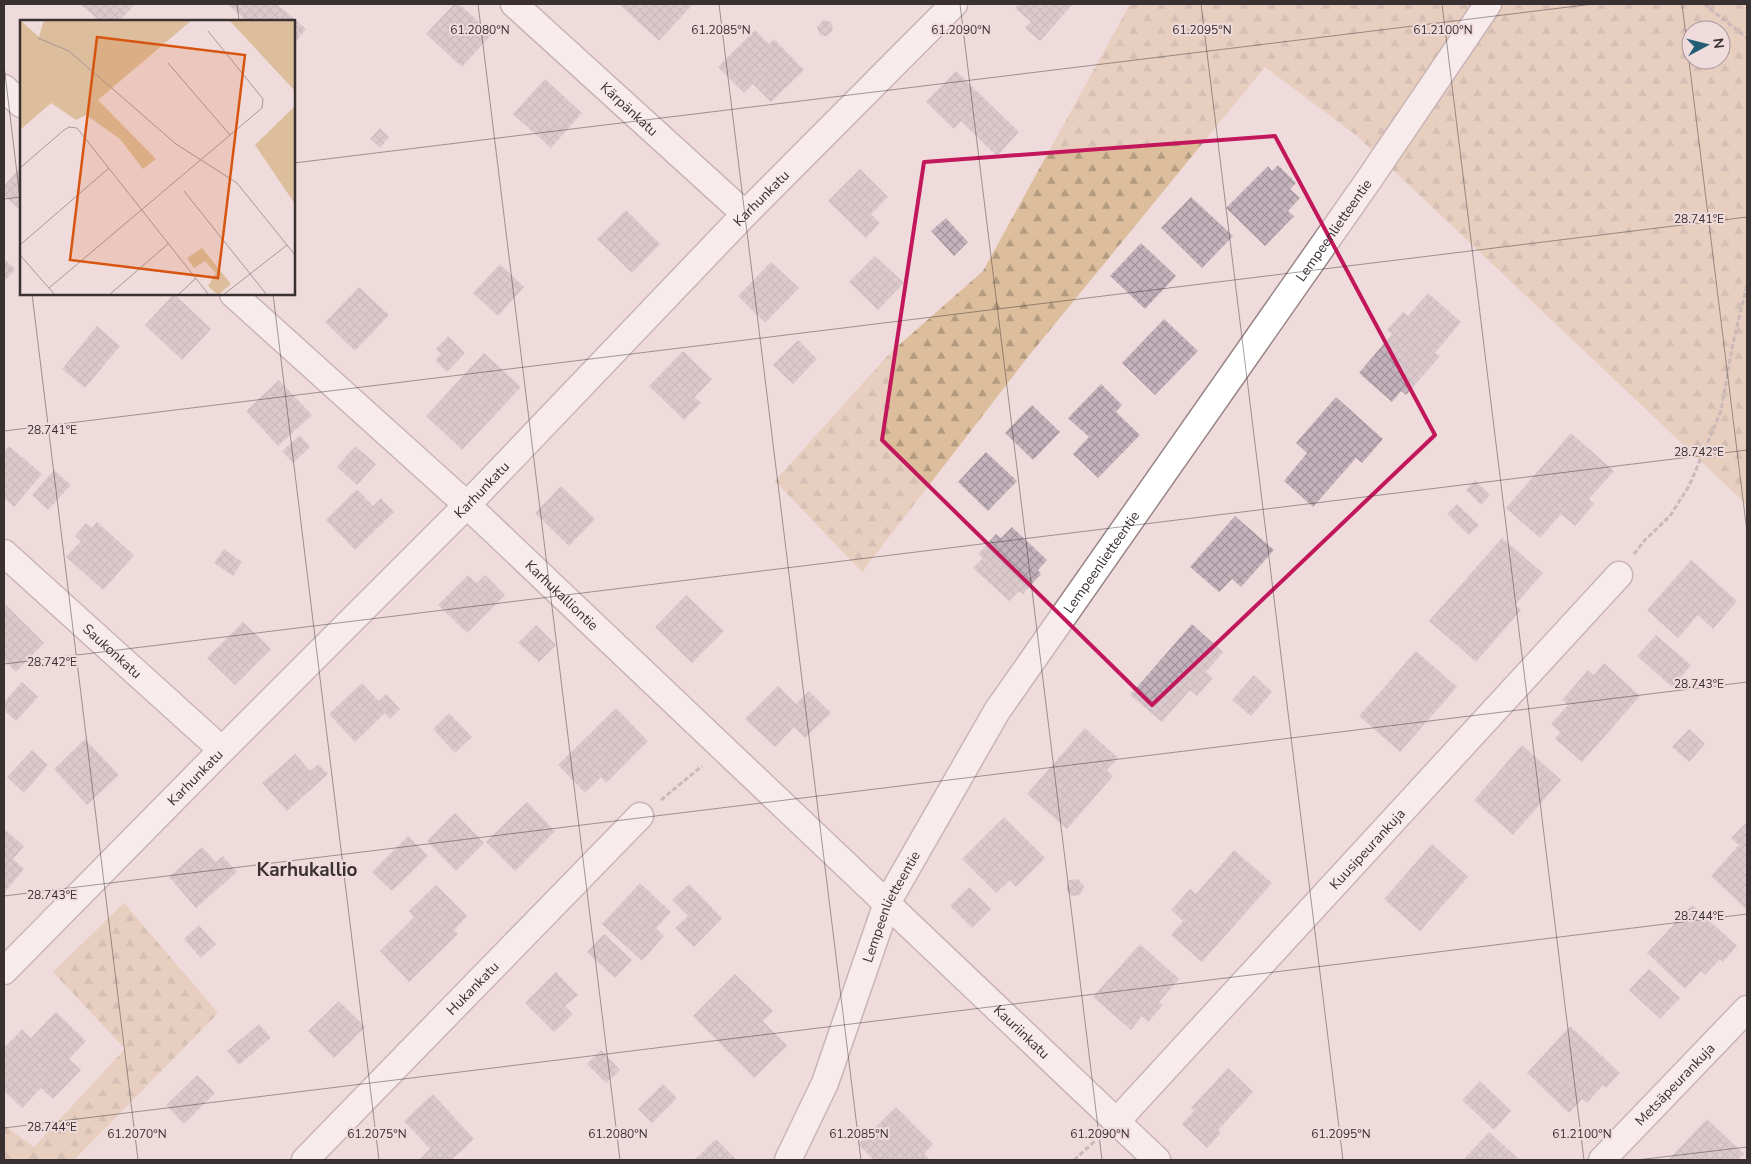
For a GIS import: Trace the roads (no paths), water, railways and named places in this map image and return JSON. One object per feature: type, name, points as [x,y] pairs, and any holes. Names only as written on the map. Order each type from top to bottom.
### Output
[{"type":"street","name":"Kärpänkatu","points":[[514,4],[745,214]]},
{"type":"street","name":"Karhunkatu","points":[[4,971],[467,505],[745,214],[954,4]]},
{"type":"street","name":"Lempeenlietteentie","points":[[788,1160],[825,1083],[887,903],[998,711],[1368,180],[1488,4]]},
{"type":"street","points":[[4,88],[20,103]]},
{"type":"street","name":"Karhukalliontie","points":[[234,295],[467,505],[887,903]]},
{"type":"street","name":"Saukonkatu","points":[[4,553],[222,750]]},
{"type":"street","name":"Kuusipeurankuja","points":[[1116,1122],[1619,575]]},
{"type":"street","name":"Hukankatu","points":[[305,1160],[640,816]]},
{"type":"street","name":"Kauriinkatu","points":[[887,903],[1157,1160]]},
{"type":"street","name":"Metsäpeurankuja","points":[[1602,1160],[1747,1009]]},
{"type":"district","name":"Karhukallio","points":[[307,870]]}]
